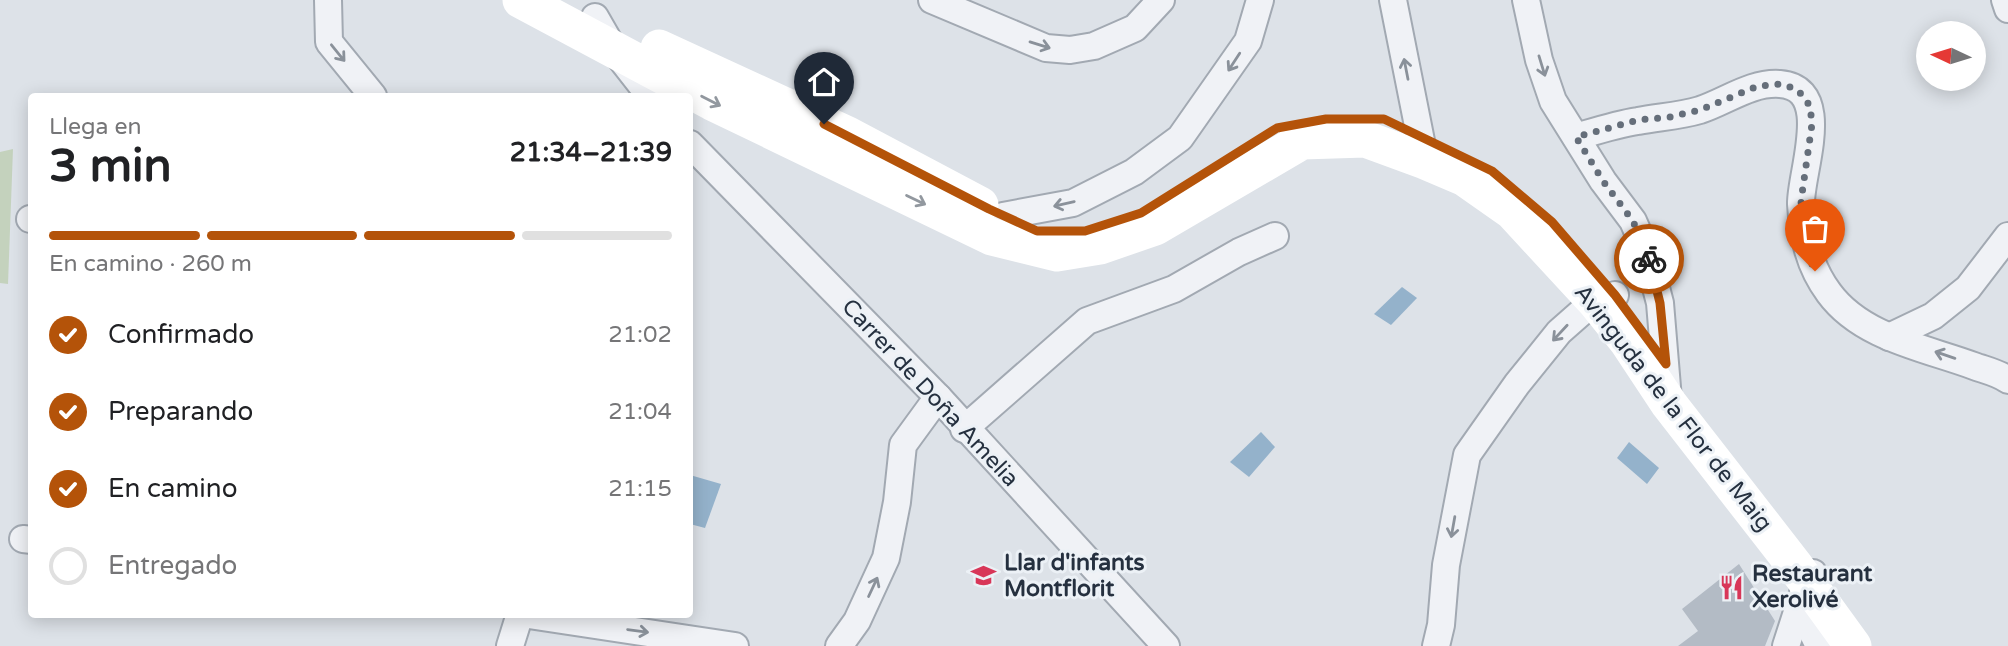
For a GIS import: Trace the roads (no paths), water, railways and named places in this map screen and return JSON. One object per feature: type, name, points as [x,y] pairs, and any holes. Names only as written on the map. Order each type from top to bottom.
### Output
[{"type":"street","points":[[328,0],[329,42],[371,93]]},
{"type":"street","name":"Avinguda de la Flor de Maig","points":[[521,0],[712,102],[992,237],[1057,253],[1100,246],[1155,227],[1301,141],[1365,139],[1423,148],[1492,171],[1552,222],[1606,298],[1666,364],[1807,586],[1853,646]]},
{"type":"street","name":"Avinguda de la Flor de Maig","points":[[562,0],[595,18],[848,135],[1037,231],[1085,231],[1141,213],[1277,128],[1326,119],[1384,119],[1423,148]]},
{"type":"street","points":[[932,0],[1046,48],[1070,50],[1094,46],[1135,28],[1161,0]]},
{"type":"street","points":[[981,0],[998,29]]},
{"type":"street","points":[[1003,216],[1073,202],[1134,172],[1180,138],[1248,41],[1260,0]]},
{"type":"street","points":[[1393,0],[1423,148]]},
{"type":"street","points":[[1526,0],[1539,60],[1550,91],[1603,181],[1633,221],[1647,253],[1660,303],[1669,404]]},
{"type":"street","points":[[2006,0],[2008,9]]},
{"type":"street","points":[[595,18],[614,50],[648,93]]},
{"type":"street","points":[[1576,137],[1638,120],[1670,117],[1700,110],[1758,86],[1782,84],[1798,90],[1810,106],[1812,124],[1801,201],[1805,247],[1815,271],[1830,295],[1854,318],[1889,337],[2008,380]]},
{"type":"street","name":"Carrer de Doña Amelia","points":[[693,147],[937,397],[1166,646]]},
{"type":"street","points":[[964,429],[1087,321],[1174,289],[1275,236]]},
{"type":"street","points":[[1889,337],[1933,316],[1968,288],[2008,236]]},
{"type":"street","points":[[1436,646],[1441,625],[1446,565],[1467,456],[1517,384],[1559,332],[1606,298]]},
{"type":"street","name":"Avinguda de la Flor de Maig","points":[[1606,298],[1628,342],[1669,404],[1795,566],[1807,586],[1845,610],[1876,646]]},
{"type":"street","points":[[839,646],[857,621],[886,558],[897,502],[903,445],[937,397]]},
{"type":"street","points":[[1786,646],[1807,586]]},
{"type":"street","points":[[1807,586],[1819,646]]},
{"type":"street","points":[[510,646],[520,618]]},
{"type":"street","points":[[548,618],[735,646]]},
{"type":"water","points":[[1402,287],[1417,298],[1391,325],[1374,314]]},
{"type":"water","points":[[1261,432],[1275,447],[1249,477],[1230,462]]},
{"type":"water","points":[[1629,442],[1659,468],[1647,484],[1617,458]]},
{"type":"water","points":[[693,476],[721,484],[705,528],[693,525]]},
{"type":"place","name":"Llar d'infants Montflorit","points":[[984,576]]},
{"type":"place","name":"Restaurant Xerolivé","points":[[1732,587]]}]
